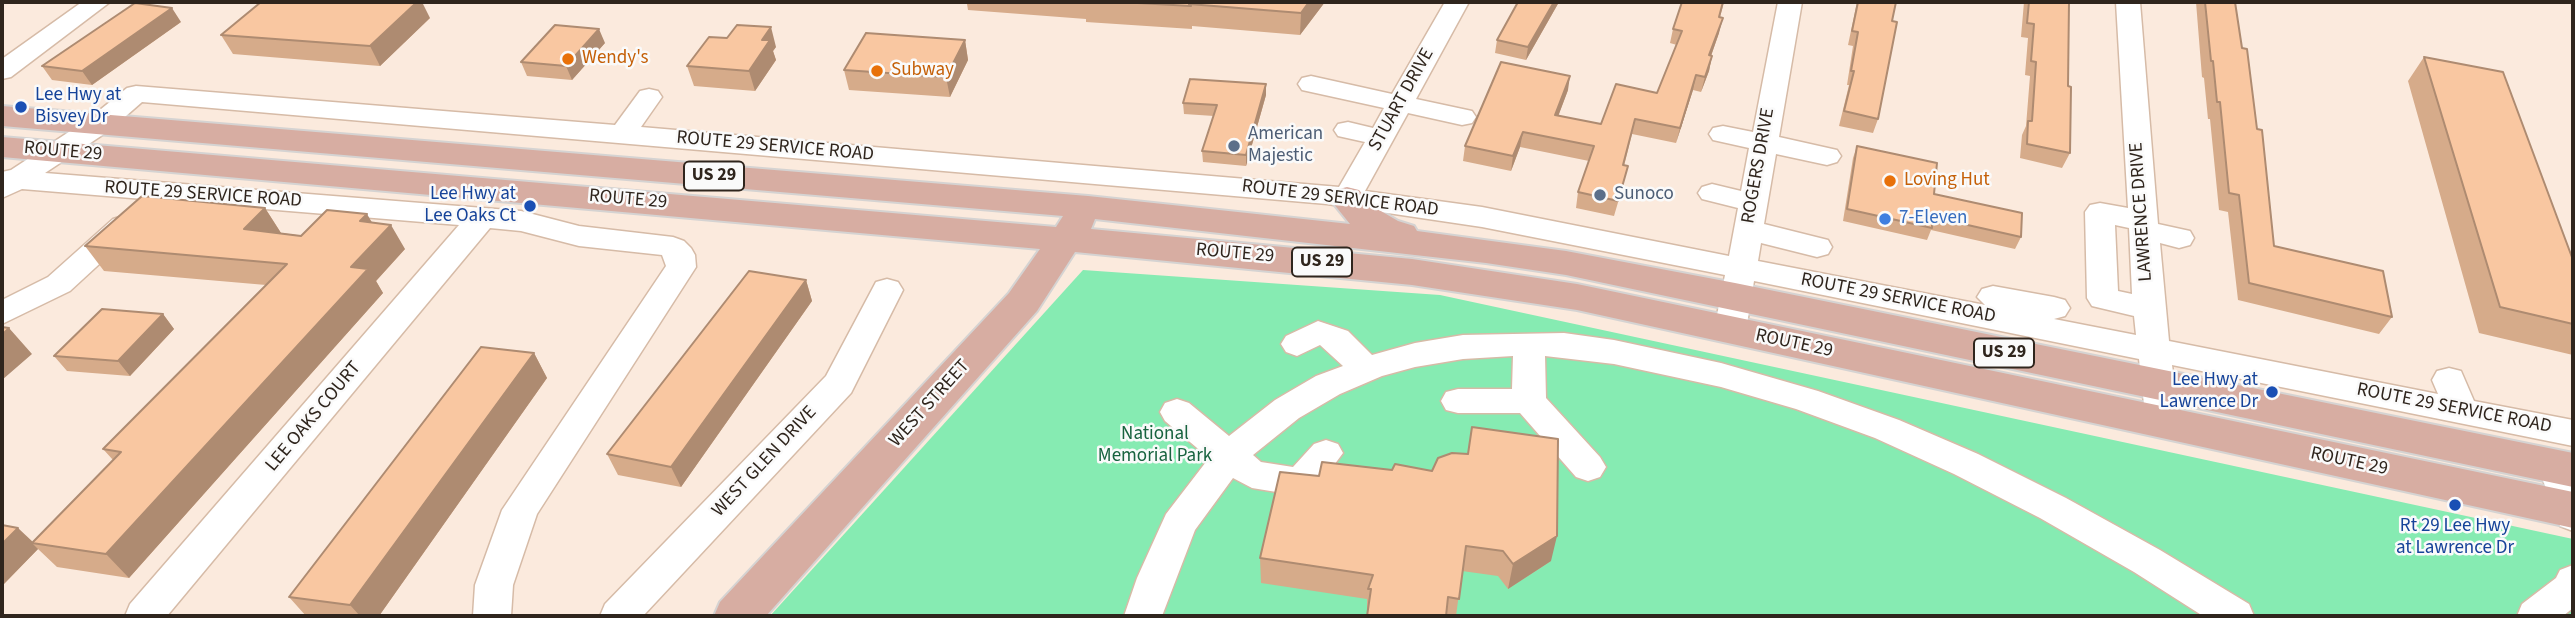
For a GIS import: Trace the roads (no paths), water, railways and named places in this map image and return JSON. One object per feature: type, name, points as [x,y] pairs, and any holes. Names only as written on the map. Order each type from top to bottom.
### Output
[{"type":"main road","name":"ROUTE 29","points":[[2,116],[1084,207],[1412,272],[1577,297],[1735,298]]},
{"type":"main road","name":"ROUTE 29","points":[[2,147],[576,195],[1447,215],[1566,263],[2157,386],[2570,484]]},
{"type":"main road","points":[[1347,198],[1361,215],[1385,229],[1447,215]]},
{"type":"main road","name":"WEST STREET","points":[[737,616],[1023,302],[1084,207]]},
{"type":"street","points":[[2,71],[98,2]]},
{"type":"street","name":"STUART DRIVE","points":[[1347,198],[1457,2]]},
{"type":"street","name":"ROGERS DRIVE","points":[[1735,298],[1790,2]]},
{"type":"street","name":"LAWRENCE DRIVE","points":[[2128,2],[2142,226],[2157,386]]},
{"type":"street","points":[[1311,84],[1462,117]]},
{"type":"street","name":"ROUTE 29 SERVICE ROAD","points":[[6,182],[100,124],[136,94],[622,134],[1084,207],[1184,176],[1273,183],[1347,198]]},
{"type":"street","points":[[622,134],[649,97]]},
{"type":"street","points":[[418,152],[446,120]]},
{"type":"street","points":[[1348,130],[1382,138]]},
{"type":"street","points":[[1723,134],[1827,156]]},
{"type":"street","name":"ROUTE 29 SERVICE ROAD","points":[[6,182],[521,221],[579,236],[662,244],[681,255],[681,267],[520,510],[494,585],[492,616]]},
{"type":"street","points":[[2,313],[59,284],[161,192]]},
{"type":"street","points":[[1712,193],[1750,217],[1817,247]]},
{"type":"street","points":[[550,229],[576,195]]},
{"type":"street","points":[[2149,309],[2102,298],[2100,212],[2179,239]]},
{"type":"street","name":"ROUTE 29 SERVICE ROAD","points":[[1447,215],[1555,224],[1632,236],[1735,298],[2054,309],[2157,386],[2339,379],[2461,411],[2570,484]]},
{"type":"street","name":"LEE OAKS COURT","points":[[144,616],[482,218]]},
{"type":"street","points":[[1939,286],[2054,309]]},
{"type":"street","name":"WEST GLEN DRIVE","points":[[619,616],[839,384],[887,290]]},
{"type":"street","points":[[1297,344],[1318,332],[1338,339],[1366,370]]},
{"type":"street","points":[[1529,344],[1529,401],[1588,467]]},
{"type":"street","points":[[1143,616],[1179,524],[1206,484],[1231,456],[1287,409],[1328,385],[1415,355],[1463,347],[1529,344],[1564,345],[1614,352],[1721,374],[1887,429],[1966,464],[2053,508],[2147,561],[2235,616]]},
{"type":"street","points":[[2449,380],[2461,411]]},
{"type":"street","points":[[1458,401],[1529,401]]},
{"type":"street","points":[[1177,412],[1252,474],[1301,482],[1326,453]]},
{"type":"street","points":[[2536,616],[2569,589],[2573,581]]},
{"type":"place","name":"Wendy's","points":[[568,59]]},
{"type":"place","name":"Subway","points":[[877,71]]},
{"type":"place","name":"Lee Hwy at Bisvey Dr","points":[[21,107]]},
{"type":"place","name":"American Majestic","points":[[1234,146]]},
{"type":"place","name":"Loving Hut","points":[[1890,181]]},
{"type":"place","name":"Sunoco","points":[[1600,195]]},
{"type":"place","name":"Lee Hwy at Lee Oaks Ct","points":[[530,206]]},
{"type":"place","name":"7-Eleven","points":[[1885,219]]},
{"type":"place","name":"Lee Hwy at Lawrence Dr","points":[[2272,392]]},
{"type":"place","name":"Rt 29 Lee Hwy at Lawrence Dr","points":[[2455,505]]},
{"type":"park label","name":"National Memorial Park","points":[[1155,446]]}]
